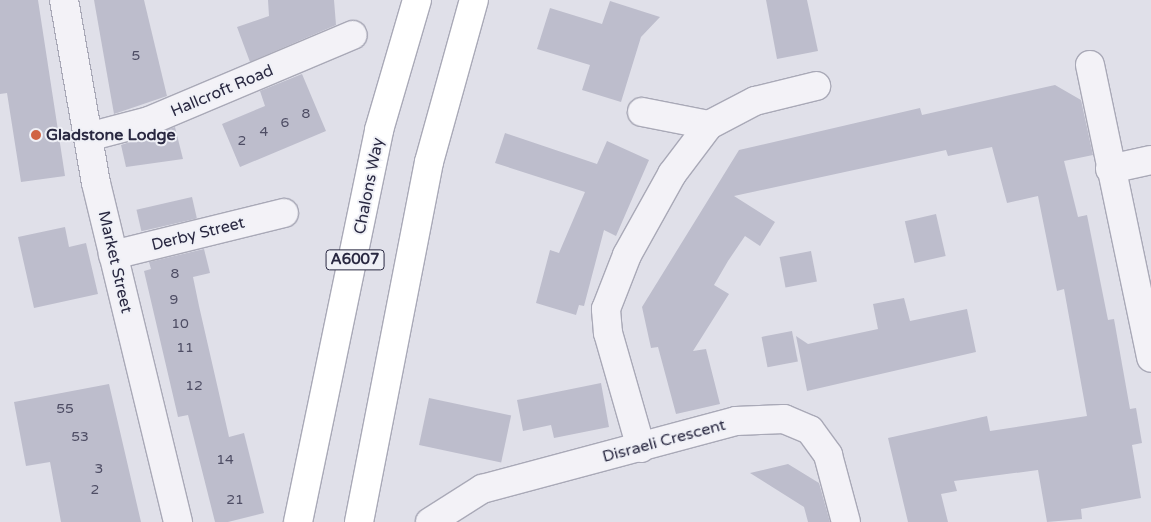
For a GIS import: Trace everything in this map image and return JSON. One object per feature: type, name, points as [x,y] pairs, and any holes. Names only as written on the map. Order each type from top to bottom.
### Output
[{"type":"main road","name":"Chalons Way","points":[[298,522],[379,130],[417,0]]},
{"type":"main road","name":"A6007","points":[[359,522],[429,162],[474,0]]},
{"type":"street","name":"Market Street","points":[[64,0],[88,137],[113,254],[178,522]]},
{"type":"street","name":"Hallcroft Road","points":[[88,137],[149,121],[353,36]]},
{"type":"street","points":[[1090,65],[1110,169],[1151,358]]},
{"type":"street","points":[[641,448],[608,333],[606,309],[627,255],[672,174],[709,125],[755,101],[816,86]]},
{"type":"street","points":[[642,112],[709,125]]},
{"type":"street","points":[[1110,169],[1151,160]]},
{"type":"street","name":"Derby Street","points":[[113,254],[284,213]]},
{"type":"street","name":"Disraeli Crescent","points":[[430,522],[482,489],[641,448],[736,421],[784,419],[810,430],[828,455],[846,522]]},
{"type":"building","name":"Gladstone Lodge","points":[[0,0],[38,0],[65,176],[21,182],[7,93],[0,94]]},
{"type":"building","points":[[94,0],[144,0],[167,96],[114,114]]},
{"type":"building","points":[[268,0],[334,0],[336,25],[250,62],[237,27],[269,16]]},
{"type":"building","points":[[766,0],[807,0],[818,51],[777,59]]},
{"type":"building","points":[[610,1],[660,17],[641,37],[621,102],[582,90],[590,65],[537,49],[550,8],[602,24]]},
{"type":"building","points":[[302,74],[326,131],[240,167],[222,124],[265,106],[260,91]]},
{"type":"building","points":[[1055,85],[1081,100],[1093,155],[1064,161],[1078,217],[1087,215],[1108,320],[1114,319],[1130,409],[1136,408],[1142,443],[1132,445],[1141,498],[1081,509],[1082,519],[1047,522],[1038,470],[954,481],[957,491],[941,494],[948,522],[908,522],[888,438],[987,416],[990,431],[1087,416],[1064,289],[1057,291],[1038,196],[1007,203],[992,147],[948,156],[946,150],[734,196],[775,222],[760,246],[745,236],[728,261],[714,285],[729,294],[693,351],[706,349],[720,404],[676,414],[658,347],[651,348],[642,307],[739,150],[920,108],[922,115]]},
{"type":"building","points":[[175,127],[183,159],[126,167],[121,145]]},
{"type":"building","points":[[505,133],[597,164],[607,141],[649,160],[616,236],[604,230],[584,306],[579,305],[576,315],[536,303],[550,250],[559,253],[585,192],[495,163]]},
{"type":"building","points":[[192,197],[197,218],[141,231],[136,210]]},
{"type":"building","points":[[936,214],[946,256],[914,263],[905,221]]},
{"type":"building","points":[[65,227],[69,247],[86,243],[98,294],[34,308],[18,237]]},
{"type":"building","points":[[204,249],[210,273],[193,277],[199,306],[229,437],[244,433],[264,513],[228,522],[215,522],[188,415],[178,417],[144,271],[151,269],[149,262]]},
{"type":"building","points":[[811,251],[817,281],[786,288],[780,257]]},
{"type":"building","points":[[904,298],[910,321],[967,309],[976,352],[807,391],[796,336],[808,344],[878,329],[873,304]]},
{"type":"building","points":[[792,331],[798,361],[767,367],[762,337]]},
{"type":"building","points":[[601,383],[609,427],[554,438],[551,425],[523,431],[517,400]]},
{"type":"building","points":[[109,384],[141,522],[61,522],[50,462],[26,466],[14,402]]},
{"type":"building","points":[[429,398],[511,415],[501,462],[419,445]]},
{"type":"building","points":[[788,464],[819,483],[830,522],[808,522],[804,507],[750,473]]},
{"type":"place","name":"Gladstone Lodge","points":[[36,135]]}]
